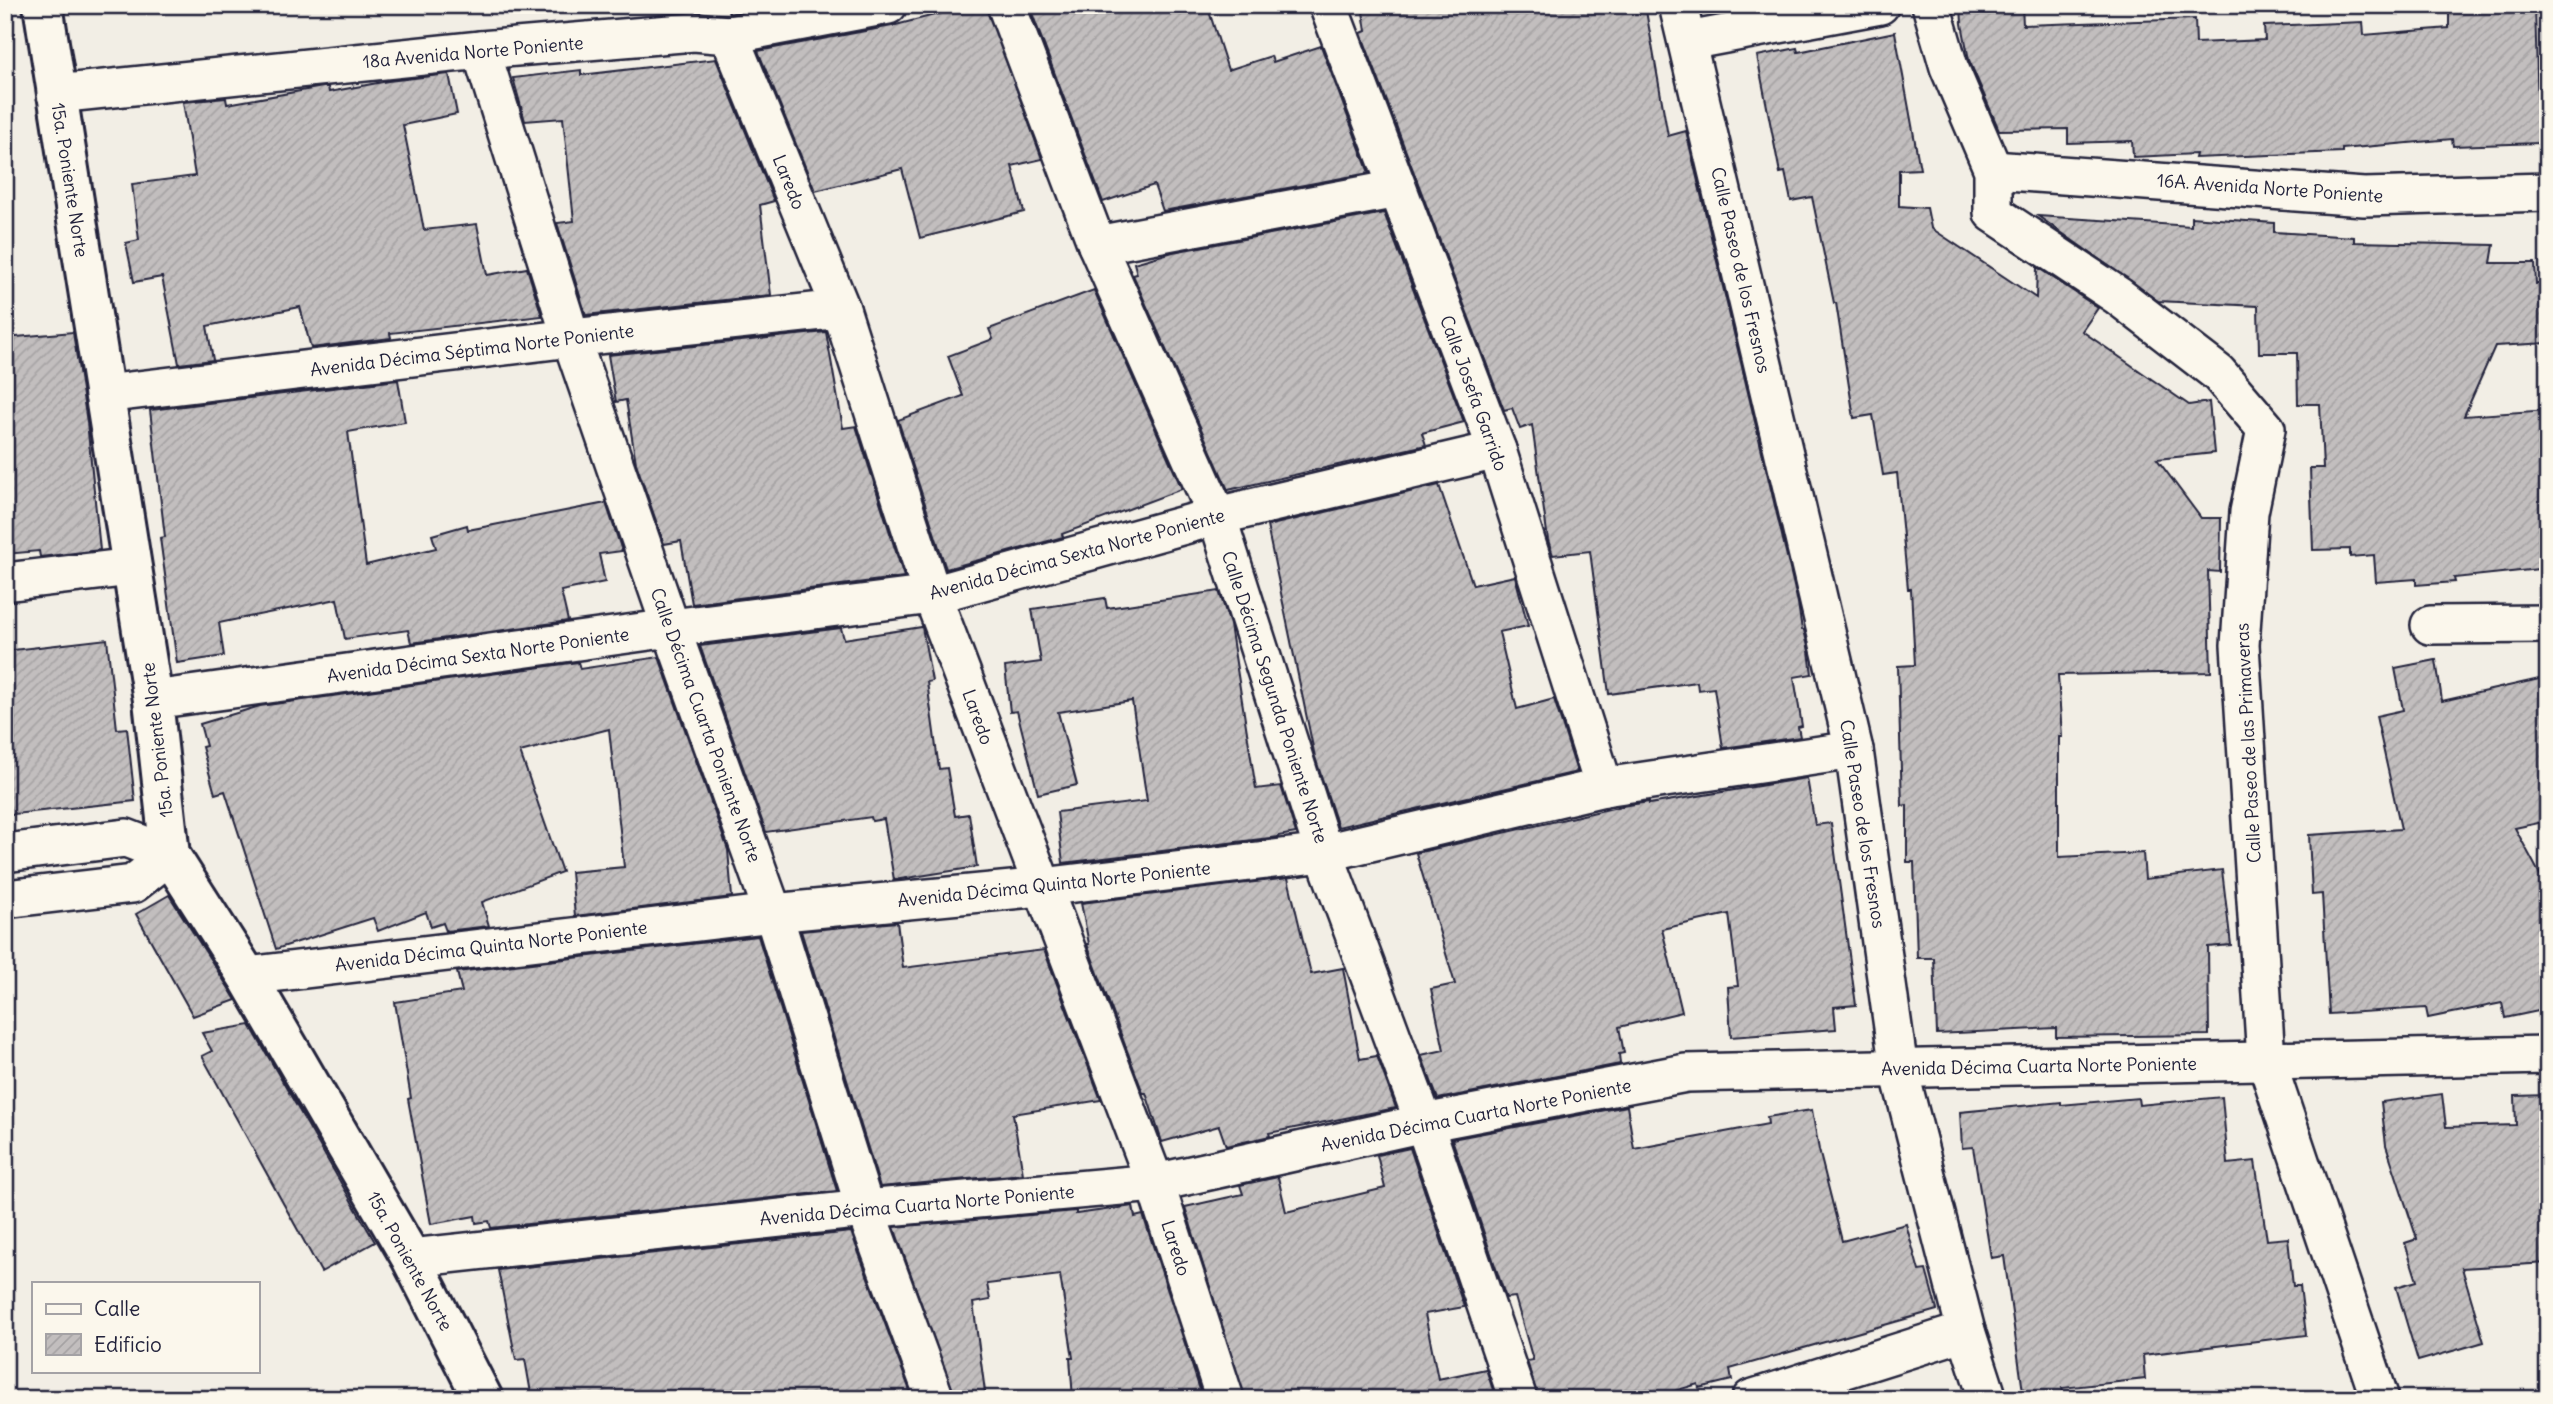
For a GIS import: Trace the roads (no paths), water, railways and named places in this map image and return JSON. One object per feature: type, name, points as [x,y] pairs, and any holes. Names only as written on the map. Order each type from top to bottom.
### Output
[{"type":"street","name":"15a. Poniente Norte","points":[[43,5],[153,700],[170,855],[247,975],[411,1258],[484,1399]]},
{"type":"street","name":"18a Avenida Norte Poniente","points":[[56,94],[888,5]]},
{"type":"street","name":"Calle Décima Segunda Poniente Norte","points":[[1006,5],[1097,245],[1217,516],[1324,853],[1424,1123],[1518,1399]]},
{"type":"street","name":"Calle Josefa Garrido","points":[[1328,5],[1497,450],[1604,787]]},
{"type":"street","points":[[1678,5],[1688,41],[1880,5]]},
{"type":"street","name":"Calle Paseo de las Primaveras","points":[[1931,5],[1949,67],[1993,170],[1993,213],[2119,296],[2218,373],[2266,429],[2249,512],[2240,645],[2266,1060],[2380,1399]]},
{"type":"street","name":"Laredo","points":[[703,24],[841,309],[932,595],[1155,1183],[1225,1399]]},
{"type":"street","name":"Calle Paseo de los Fresnos","points":[[1688,41],[1854,750],[1899,1070],[1966,1331],[1988,1399]]},
{"type":"street","name":"Calle Décima Cuarta Poniente Norte","points":[[481,50],[572,338],[671,628],[773,913],[865,1209],[935,1399]]},
{"type":"street","name":"16A. Avenida Norte Poniente","points":[[1993,170],[2364,197],[2548,192]]},
{"type":"street","points":[[1097,245],[1397,189]]},
{"type":"street","name":"Avenida Décima Séptima Norte Poniente","points":[[104,394],[841,309]]},
{"type":"street","name":"Avenida Décima Sexta Norte Poniente","points":[[153,700],[671,628],[932,595],[1217,516],[1497,450]]},
{"type":"street","points":[[5,582],[132,567]]},
{"type":"street","points":[[2430,625],[2548,624]]},
{"type":"street","name":"Avenida Décima Quinta Norte Poniente","points":[[247,975],[773,913],[1042,887],[1324,853],[1604,787],[1854,750]]},
{"type":"street","points":[[5,853],[125,838],[170,855]]},
{"type":"street","points":[[5,899],[133,884],[170,855]]},
{"type":"street","name":"Avenida Décima Cuarta Norte Poniente","points":[[411,1258],[865,1209],[1155,1183],[1424,1123],[1686,1073],[2548,1055]]},
{"type":"street","points":[[1751,1399],[1966,1331]]}]
